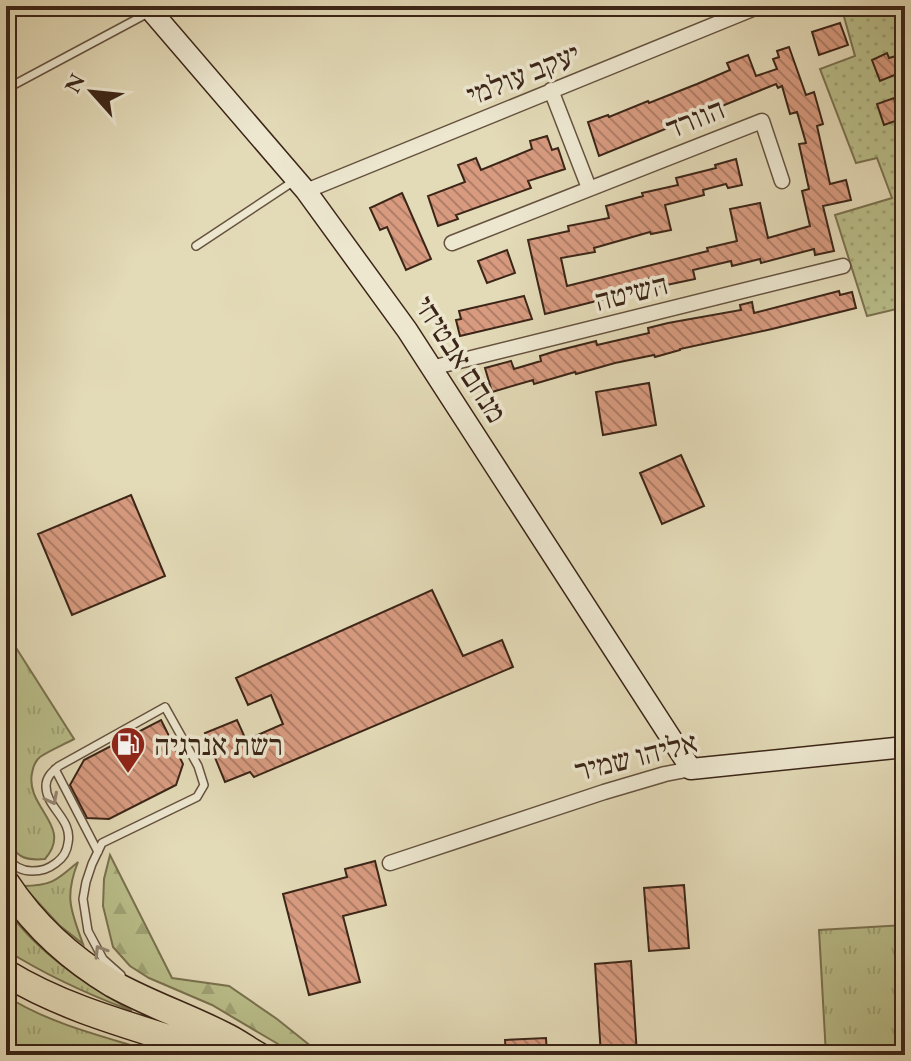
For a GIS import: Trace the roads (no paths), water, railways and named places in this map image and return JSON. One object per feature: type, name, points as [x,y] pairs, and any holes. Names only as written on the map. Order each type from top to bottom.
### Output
[{"type":"highway","points":[[6,883],[36,921],[83,963],[114,984],[227,1037],[257,1055]]},
{"type":"highway","points":[[6,973],[75,1006],[221,1055]]},
{"type":"street","name":"יעקב עולמי","points":[[301,185],[760,6]]},
{"type":"street","name":"מנחם אבטיחי","points":[[149,9],[301,185],[370,277],[691,769]]},
{"type":"street","points":[[551,90],[589,188]]},
{"type":"street","name":"הוורד","points":[[452,243],[762,121],[782,181]]},
{"type":"street","name":"השיטה","points":[[431,368],[843,266]]},
{"type":"street","name":"אליהו שמיר","points":[[390,863],[665,774],[905,747]]},
{"type":"lane","points":[[6,89],[149,9]]},
{"type":"lane","points":[[196,246],[301,185]]},
{"type":"lane","points":[[6,857],[25,871],[40,871],[61,859],[67,850],[68,826],[47,793],[46,782],[50,774],[165,707],[198,766],[204,785],[197,797],[102,843],[86,882],[83,899],[88,931],[103,959],[141,991],[182,1016]]},
{"type":"lane","points":[[55,769],[98,852]]},
{"type":"place","name":"רשת אנרגיה","points":[[128,775]]}]
